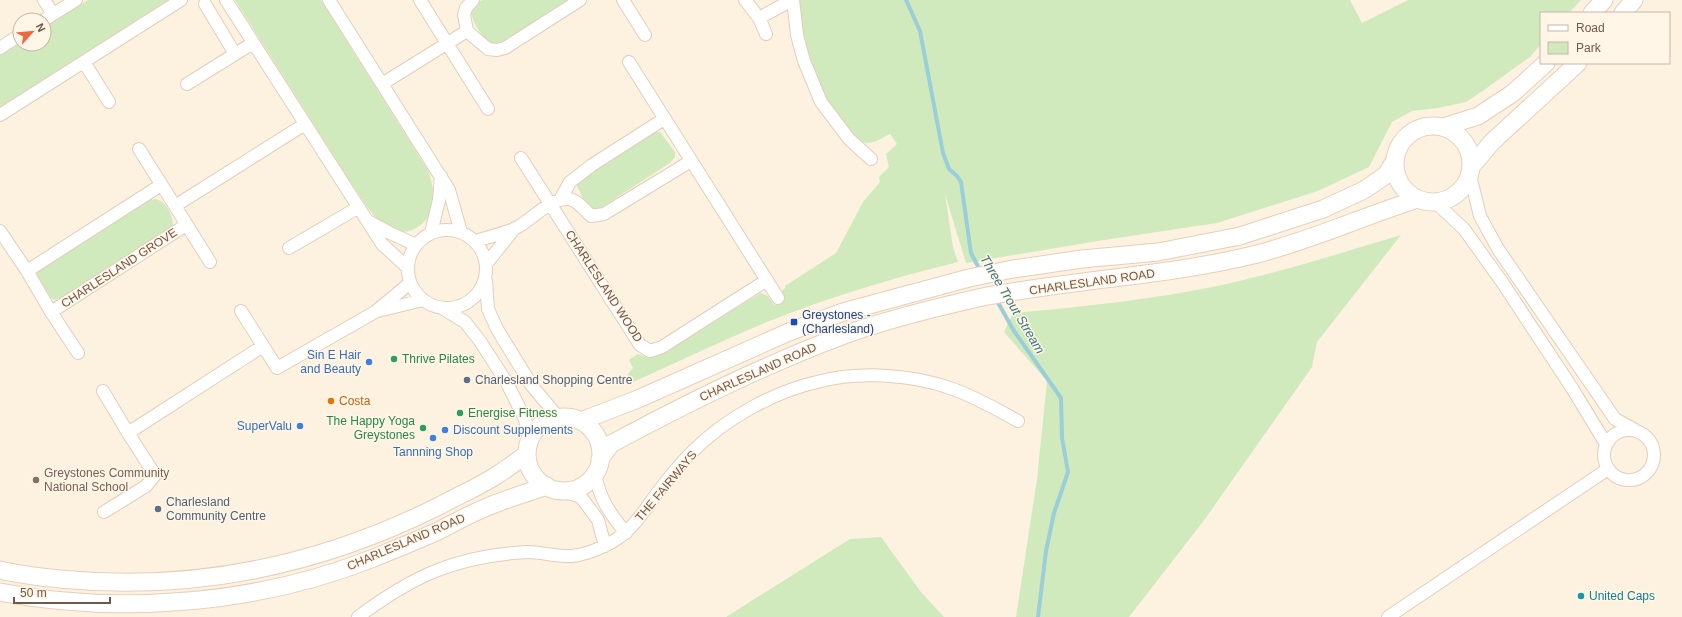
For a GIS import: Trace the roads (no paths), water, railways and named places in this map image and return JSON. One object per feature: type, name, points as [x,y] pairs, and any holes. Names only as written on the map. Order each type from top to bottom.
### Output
[{"type":"main road","points":[[1593,12],[1604,0]]},
{"type":"main road","points":[[1624,12],[1634,0]]},
{"type":"main road","points":[[1443,127],[1478,116],[1513,93],[1545,64]]},
{"type":"main road","points":[[1471,171],[1471,158],[1464,142],[1458,135],[1443,127],[1423,127],[1412,132],[1403,141],[1395,160],[1399,182],[1404,189],[1427,201],[1446,200],[1455,196],[1462,190],[1471,171],[1492,142],[1577,64]]},
{"type":"main road","name":"CHARLESLAND ROAD","points":[[581,421],[638,400],[789,332],[843,312],[969,278],[1013,269],[1082,259],[1158,252],[1240,236],[1323,209],[1364,190],[1386,174],[1395,160]]},
{"type":"main road","name":"CHARLESLAND ROAD","points":[[598,466],[610,444],[718,388],[848,334],[912,315],[979,298],[1076,282],[1153,274],[1257,254],[1309,238],[1384,210],[1427,201]]},
{"type":"main road","points":[[558,417],[567,417],[581,421],[592,430],[599,441],[598,466],[584,485],[572,490],[563,490],[547,486],[540,481],[531,471],[527,454],[530,438],[536,429],[544,422],[558,417]]},
{"type":"main road","name":"CHARLESLAND ROAD","points":[[0,570],[19,575],[84,581],[146,583],[236,574],[346,546],[388,530],[496,476],[527,454]]},
{"type":"main road","name":"CHARLESLAND ROAD","points":[[0,592],[77,603],[154,604],[219,598],[295,583],[370,560],[437,531],[485,507],[547,486]]},
{"type":"street","points":[[44,0],[48,12]]},
{"type":"street","points":[[52,15],[76,0]]},
{"type":"street","points":[[0,115],[182,0]]},
{"type":"street","points":[[226,0],[382,244],[408,268]]},
{"type":"street","points":[[329,0],[441,176],[449,190],[462,232]]},
{"type":"street","points":[[420,0],[488,109]]},
{"type":"street","points":[[472,0],[466,8],[464,15],[467,31],[488,49],[497,50],[505,48],[580,0]]},
{"type":"street","points":[[623,0],[645,35]]},
{"type":"street","points":[[745,0],[759,18],[766,34]]},
{"type":"street","points":[[759,18],[793,0],[797,35],[804,61],[821,102],[849,139],[871,159]]},
{"type":"street","points":[[205,4],[235,54]]},
{"type":"street","points":[[382,84],[467,31]]},
{"type":"street","points":[[0,48],[12,40]]},
{"type":"street","points":[[187,84],[253,43]]},
{"type":"street","points":[[84,62],[109,102]]},
{"type":"street","points":[[629,62],[778,298]]},
{"type":"street","points":[[556,202],[570,182],[592,165],[664,119]]},
{"type":"street","points":[[175,206],[305,124]]},
{"type":"street","name":"CHARLESLAND GROVE","points":[[139,149],[210,262]]},
{"type":"street","name":"CHARLESLAND WOOD","points":[[521,158],[556,202],[640,346],[650,351],[662,347],[767,280]]},
{"type":"street","points":[[475,241],[515,228],[556,202],[570,199],[591,216],[604,214],[691,161]]},
{"type":"street","points":[[1471,171],[1480,216],[1498,249],[1615,419],[1643,434],[1653,446],[1653,462],[1649,469],[1637,478],[1629,480],[1614,475],[1608,469],[1604,457],[1606,444],[1611,437],[1618,432],[1627,429],[1635,430]]},
{"type":"street","points":[[430,233],[439,200],[441,176]]},
{"type":"street","points":[[27,271],[161,185]]},
{"type":"street","points":[[1427,201],[1469,234],[1568,382],[1594,422],[1606,444]]},
{"type":"street","points":[[289,248],[358,207]]},
{"type":"street","points":[[368,221],[390,234],[416,245]]},
{"type":"street","name":"CHARLESLAND GROVE","points":[[51,312],[186,225]]},
{"type":"street","points":[[487,263],[515,228]]},
{"type":"street","points":[[530,438],[524,417],[508,383],[480,341],[465,322],[441,308],[423,300],[410,283],[408,268],[410,256],[422,238],[430,233],[446,230],[462,232],[475,241],[483,251],[487,263],[486,280],[488,309],[496,329],[532,386],[558,417]]},
{"type":"street","name":"CHARLESLAND GROVE","points":[[0,231],[27,271],[51,312],[78,353]]},
{"type":"street","points":[[441,308],[452,308],[468,302],[481,291],[486,280]]},
{"type":"street","points":[[241,311],[277,368],[374,312],[410,283]]},
{"type":"street","points":[[374,312],[423,300]]},
{"type":"street","points":[[128,433],[263,346]]},
{"type":"street","name":"THE FAIRWAYS","points":[[358,617],[393,592],[436,570],[460,562],[502,554],[529,552],[573,556],[605,546],[626,534],[644,513],[660,488],[694,450],[722,427],[748,410],[779,395],[817,382],[862,375],[903,377],[950,388],[981,401],[1018,421]]},
{"type":"street","points":[[103,391],[155,475],[146,486],[104,512]]},
{"type":"street","name":"THE FAIRWAYS","points":[[598,466],[597,486],[610,514],[626,534]]},
{"type":"street","points":[[1388,617],[1608,469]]},
{"type":"street","points":[[563,490],[581,497],[598,520],[605,546]]},
{"type":"waterway","name":"Three Trout Stream","points":[[906,0],[920,31],[943,153],[949,169],[961,182],[971,253],[981,272]]},
{"type":"waterway","name":"Three Trout Stream","points":[[996,299],[1014,331],[1061,398],[1062,438],[1068,472],[1054,513],[1046,551],[1038,617]]},
{"type":"place","name":"Greystones - (Charlesland)","points":[[794,322]]},
{"type":"place","name":"Thrive Pilates","points":[[394,359]]},
{"type":"place","name":"Sin E Hair and Beauty","points":[[369,362]]},
{"type":"place","name":"Charlesland Shopping Centre","points":[[467,380]]},
{"type":"place","name":"Costa","points":[[331,401]]},
{"type":"place","name":"Energise Fitness","points":[[460,413]]},
{"type":"place","name":"SuperValu","points":[[300,426]]},
{"type":"place","name":"The Happy Yoga Greystones","points":[[423,428]]},
{"type":"place","name":"Discount Supplements","points":[[445,430]]},
{"type":"place","name":"Tannning Shop","points":[[433,438]]},
{"type":"place","name":"Greystones Community National School","points":[[36,480]]},
{"type":"place","name":"Charlesland Community Centre","points":[[158,509]]},
{"type":"place","name":"United Caps","points":[[1581,596]]}]
